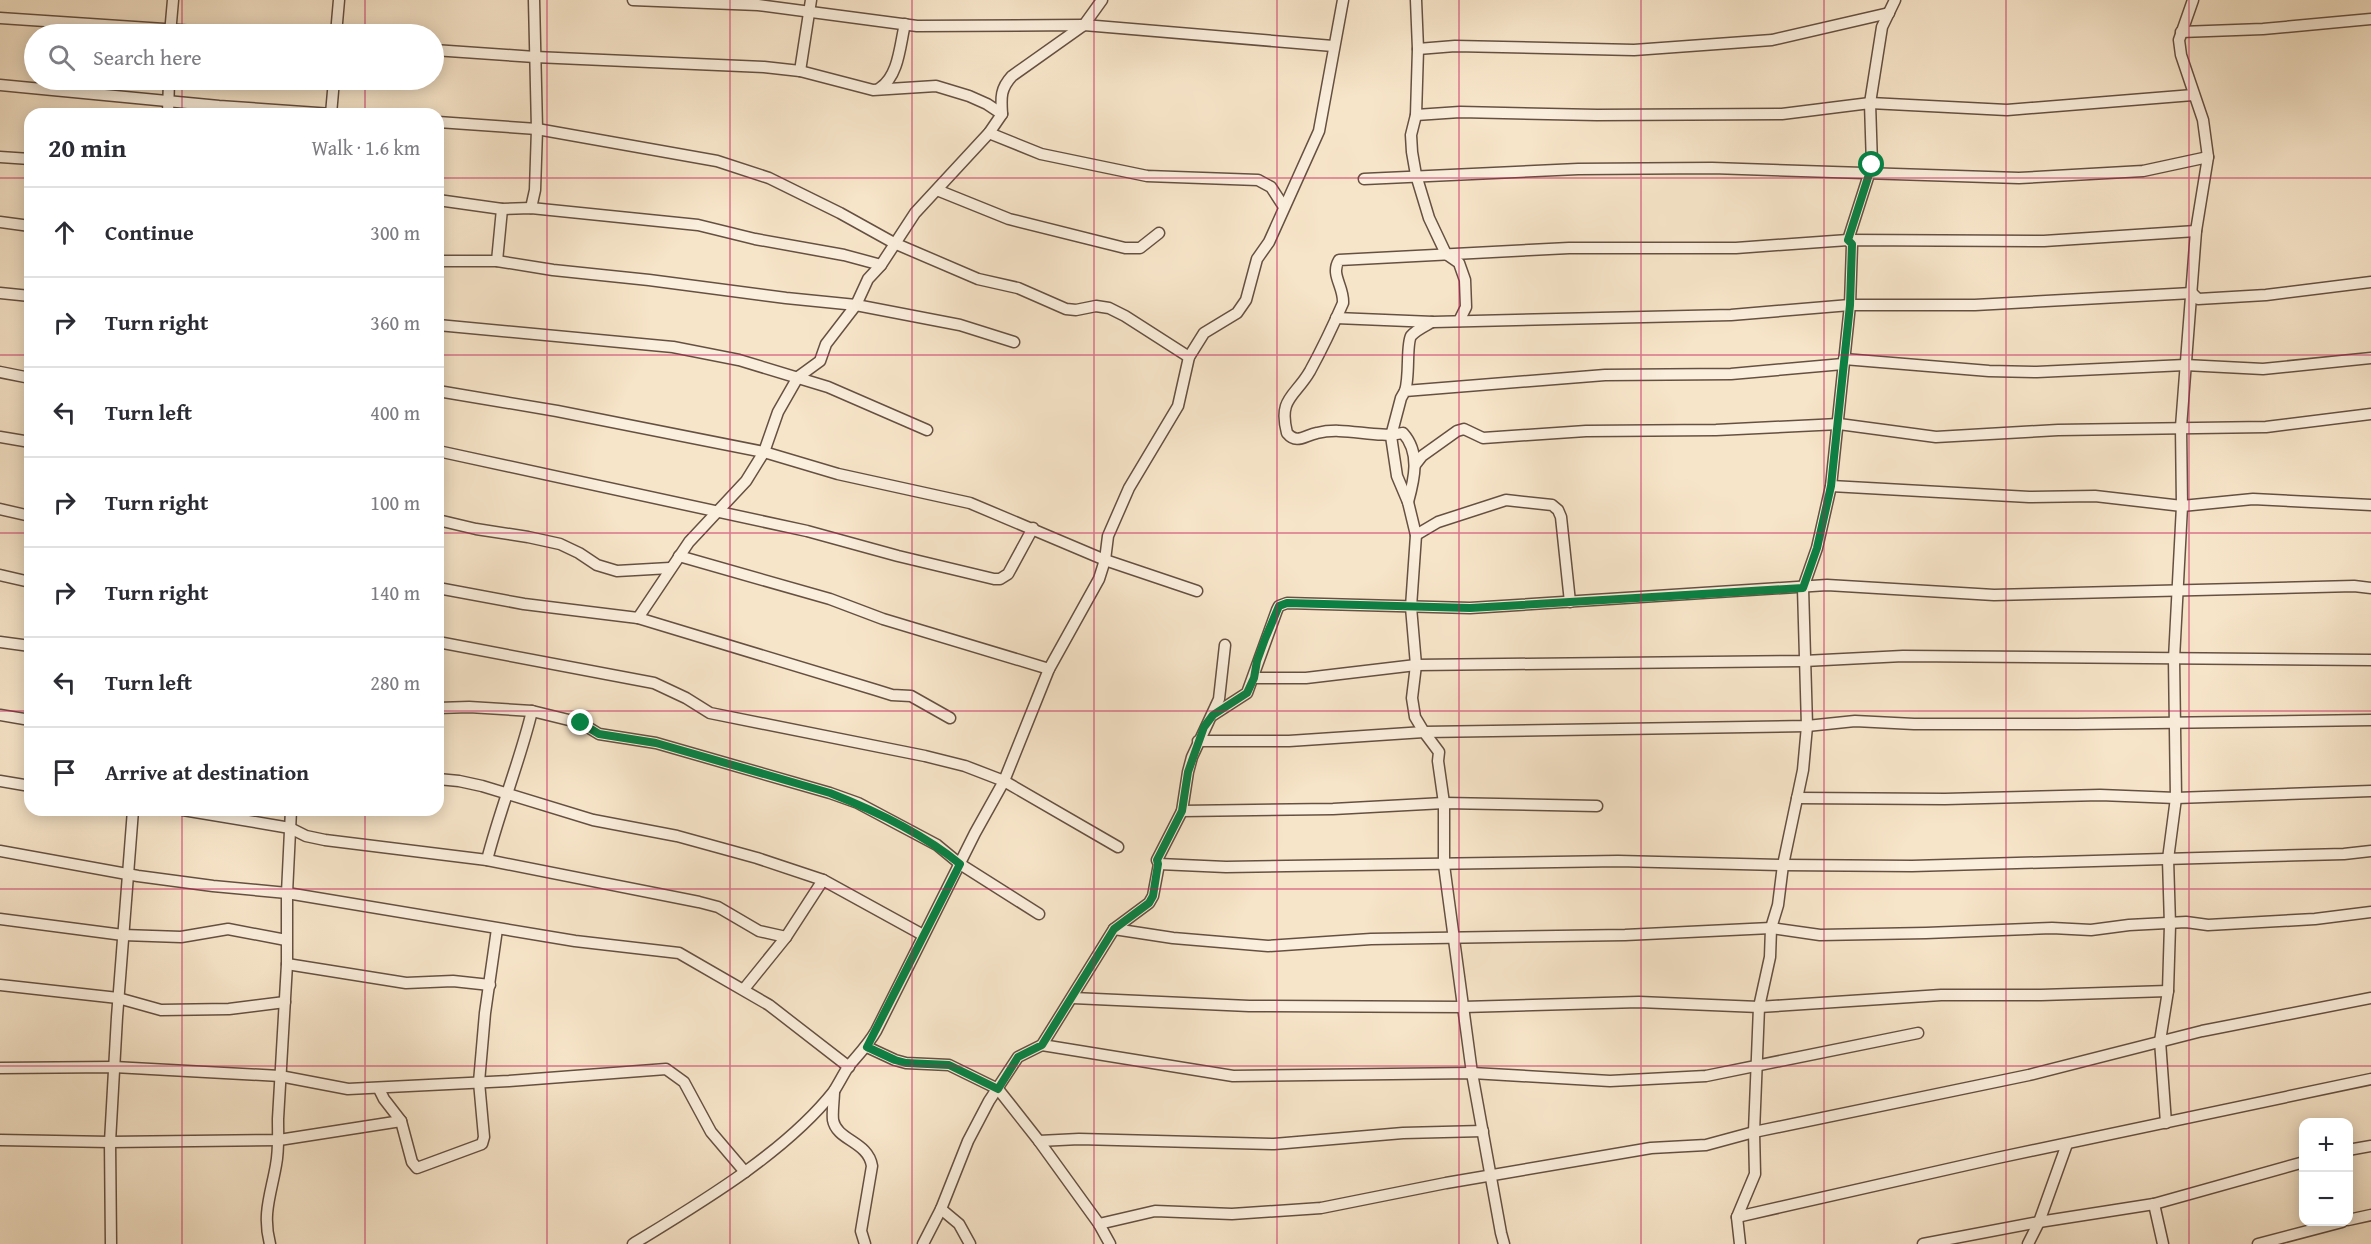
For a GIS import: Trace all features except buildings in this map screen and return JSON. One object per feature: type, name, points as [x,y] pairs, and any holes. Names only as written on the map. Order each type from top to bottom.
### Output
[{"type":"street","points":[[172,24],[173,0]]},
{"type":"street","points":[[337,24],[339,0]]},
{"type":"street","points":[[531,208],[536,190],[537,129],[534,0]]},
{"type":"street","points":[[633,0],[758,5],[905,24],[1084,25],[1333,46]]},
{"type":"street","points":[[800,71],[811,0]]},
{"type":"street","points":[[638,618],[679,556],[716,511],[746,481],[764,452],[778,412],[798,377],[820,361],[826,344],[856,304],[868,279],[915,213],[989,133],[1002,114],[1000,94],[1003,85],[1012,76],[1084,25],[1102,0]]},
{"type":"street","points":[[633,1244],[746,1172],[790,1134],[834,1091],[849,1067],[867,1047],[1004,781],[1049,669],[1099,579],[1105,560],[1108,536],[1129,488],[1178,406],[1189,357],[1204,333],[1230,319],[1246,300],[1257,259],[1269,242],[1319,131],[1343,0]]},
{"type":"street","points":[[1416,0],[1418,49],[1416,115],[1411,135],[1416,176],[1427,213],[1446,254],[1460,263],[1465,280],[1466,307],[1459,321]]},
{"type":"street","points":[[1848,240],[1872,165],[1870,103],[1882,27],[1895,0]]},
{"type":"street","points":[[2166,1123],[2160,1041],[2168,991],[2170,925],[2168,859],[2176,798],[2174,659],[2182,506],[2181,427],[2196,231],[2208,157],[2203,120],[2181,55],[2181,32],[2193,0]]},
{"type":"street","points":[[1418,49],[1455,46],[1634,50],[1772,40],[1889,13]]},
{"type":"street","points":[[0,18],[73,24]]},
{"type":"street","points":[[2181,32],[2263,29],[2371,20]]},
{"type":"street","points":[[880,88],[887,84],[893,73],[905,24]]},
{"type":"street","points":[[444,51],[764,67],[800,71],[864,88],[936,86],[969,96],[1002,114]]},
{"type":"street","points":[[0,85],[24,87]]},
{"type":"street","points":[[56,90],[247,108]]},
{"type":"street","points":[[168,90],[168,108]]},
{"type":"street","points":[[332,108],[333,90]]},
{"type":"street","points":[[1416,115],[1460,112],[1597,115],[1782,114],[1870,103],[2007,110],[2193,95]]},
{"type":"street","points":[[444,122],[537,129],[717,161],[769,178],[894,243],[978,279],[1018,288],[1066,309],[1076,310],[1096,306],[1109,308],[1189,357]]},
{"type":"street","points":[[989,133],[1041,154],[1147,176],[1258,180],[1271,187],[1284,207]]},
{"type":"street","points":[[0,157],[24,159]]},
{"type":"street","points":[[1364,179],[1578,169],[1712,168],[2019,178],[2143,171],[2208,157]]},
{"type":"street","points":[[937,189],[1010,219],[1125,248],[1140,248],[1159,233]]},
{"type":"street","points":[[444,201],[502,209],[531,208],[698,225],[755,239],[844,255],[880,265]]},
{"type":"street","points":[[497,261],[502,209]]},
{"type":"street","points":[[0,222],[24,225]]},
{"type":"street","points":[[1415,465],[1407,438],[1403,434],[1391,436],[1323,432],[1301,440],[1287,434],[1284,413],[1290,395],[1309,372],[1336,318],[1344,296],[1335,272],[1338,260],[1569,248],[1736,248],[1848,240],[2044,241],[2196,231]]},
{"type":"street","points":[[1740,1244],[1737,1217],[1755,1174],[1756,1065],[1760,1007],[1770,957],[1771,928],[1778,905],[1803,770],[1807,726],[1803,588],[1817,548],[1831,486],[1850,305],[1852,244],[1848,240]]},
{"type":"street","points":[[444,261],[497,261],[553,270],[786,298],[856,304],[960,325],[1014,342]]},
{"type":"street","points":[[1336,318],[1433,322],[1731,315],[1850,305],[1975,305],[2192,293],[2198,299],[2255,296],[2371,282]]},
{"type":"street","points":[[0,293],[24,295]]},
{"type":"street","points":[[1433,322],[1411,336],[1409,380],[1401,398],[1391,436],[1396,476],[1408,502],[1416,535],[1411,607],[1416,664],[1412,698],[1415,717],[1439,752],[1438,761],[1444,803],[1444,865],[1472,1072],[1504,1244]]},
{"type":"street","points":[[444,327],[673,347],[739,360],[828,387],[927,430]]},
{"type":"street","points":[[1406,391],[1605,375],[1731,374],[1844,361],[2037,372],[2185,366],[2263,369],[2371,358]]},
{"type":"street","points":[[0,372],[24,377]]},
{"type":"street","points":[[444,392],[557,411],[764,452],[849,476],[970,503],[1034,528],[1105,560],[1197,591]]},
{"type":"street","points":[[1408,502],[1415,465],[1422,456],[1457,431],[1464,429],[1483,438],[1586,431],[1716,430],[1839,424],[1936,437],[2058,430],[2266,427],[2371,414]]},
{"type":"street","points":[[0,437],[24,441]]},
{"type":"street","points":[[444,452],[807,531],[898,556],[1000,579],[1008,574],[1034,528]]},
{"type":"street","points":[[1831,486],[2029,497],[2096,496],[2182,506],[2253,499],[2371,505]]},
{"type":"street","points":[[1416,535],[1438,522],[1506,500],[1552,505],[1561,517],[1570,602]]},
{"type":"street","points":[[0,509],[24,515]]},
{"type":"street","points":[[444,521],[560,544],[597,565],[617,570],[670,568]]},
{"type":"street","points":[[679,556],[830,599],[883,620],[1049,669]]},
{"type":"street","points":[[0,575],[24,581]]},
{"type":"street","points":[[1213,715],[1247,693],[1254,678],[1265,639],[1277,610],[1283,604],[1470,608],[1827,585],[1994,595],[2354,586],[2371,588]]},
{"type":"street","points":[[444,589],[524,604],[638,618],[876,690],[911,696],[950,718]]},
{"type":"street","points":[[0,642],[24,645]]},
{"type":"street","points":[[444,643],[654,683],[686,698],[710,713],[965,766],[1004,781],[1118,847]]},
{"type":"street","points":[[923,1244],[941,1209],[970,1136],[1018,1057],[1042,1045],[1114,929],[1149,903],[1153,896],[1157,860],[1182,811],[1188,772],[1198,741],[1219,699],[1225,645]]},
{"type":"street","points":[[1254,678],[1306,678],[1416,664],[1804,661],[1903,656],[2371,660]]},
{"type":"street","points":[[444,708],[532,711],[581,723],[599,734],[656,743],[830,793],[858,804],[937,845],[960,864],[1039,914]]},
{"type":"street","points":[[487,860],[498,817],[507,795],[532,711]]},
{"type":"street","points":[[0,715],[24,719]]},
{"type":"street","points":[[1198,741],[1289,741],[1424,732],[1807,726],[1855,721],[1914,724],[2371,720]]},
{"type":"street","points":[[444,780],[459,781],[592,820],[677,836],[757,858],[823,880],[923,935]]},
{"type":"street","points":[[0,781],[24,785]]},
{"type":"street","points":[[1797,798],[1945,799],[2100,795],[2176,798],[2371,791]]},
{"type":"street","points":[[1182,811],[1333,809],[1444,803],[1597,806]]},
{"type":"street","points":[[111,1244],[110,1142],[118,998],[133,816]]},
{"type":"street","points":[[219,816],[290,828],[306,836],[325,840],[487,860],[699,902],[718,907],[759,930],[786,937]]},
{"type":"street","points":[[270,1244],[266,1229],[267,1202],[276,1166],[279,1140],[291,816]]},
{"type":"street","points":[[1158,864],[1226,867],[1618,861],[1912,866],[2344,854],[2371,850]]},
{"type":"street","points":[[0,851],[213,886],[287,893],[575,941],[679,953],[769,1005],[849,1067]]},
{"type":"street","points":[[744,989],[786,937],[823,880]]},
{"type":"street","points":[[1114,929],[1173,938],[1268,946],[1371,939],[1625,935],[1771,928],[1820,935],[2052,928],[2091,930],[2186,922],[2208,925],[2315,919],[2371,912]]},
{"type":"street","points":[[0,919],[123,935],[182,937],[228,929],[286,940]]},
{"type":"street","points":[[379,1089],[384,1100],[401,1121],[412,1162],[417,1168],[482,1144],[484,1137],[478,1082],[485,1013],[498,929]]},
{"type":"street","points":[[287,964],[406,983],[453,981],[490,985]]},
{"type":"street","points":[[0,985],[118,998],[161,1010],[229,1009],[285,1002]]},
{"type":"street","points":[[1072,999],[1249,1006],[1463,1007],[1639,1002],[1760,1007],[1941,995],[2041,996],[2168,991]]},
{"type":"street","points":[[1099,1224],[1155,1211],[1232,1214],[1321,1208],[1491,1175],[1651,1148],[1706,1145],[1754,1132],[2028,1075],[2160,1041],[2371,998]]},
{"type":"street","points":[[1042,1045],[1233,1076],[1472,1072],[1610,1082],[1706,1077],[1918,1033]]},
{"type":"street","points":[[867,1047],[906,1063],[949,1065],[998,1089],[1040,1141],[1099,1224],[1110,1244]]},
{"type":"street","points":[[0,1068],[114,1067],[280,1076],[348,1089],[379,1089],[666,1069],[684,1082],[711,1132],[746,1172]]},
{"type":"street","points":[[1737,1217],[2371,1079]]},
{"type":"street","points":[[834,1091],[833,1120],[837,1128],[868,1153],[871,1159],[872,1166],[861,1231],[865,1244]]},
{"type":"street","points":[[0,1140],[110,1142],[279,1140],[401,1121]]},
{"type":"street","points":[[1040,1141],[1079,1139],[1274,1144],[1403,1133],[1483,1131]]},
{"type":"street","points":[[2028,1244],[2039,1222],[2067,1144]]},
{"type":"street","points":[[2353,1149],[2371,1146]]},
{"type":"street","points":[[1923,1244],[2039,1222],[2154,1204],[2299,1163]]},
{"type":"street","points":[[2154,1204],[2163,1244]]},
{"type":"street","points":[[941,1209],[959,1224],[970,1244]]},
{"type":"street","points":[[2353,1219],[2371,1215]]},
{"type":"street","points":[[2258,1244],[2324,1226]]},
{"type":"route","points":[[581,723],[599,734],[656,743],[830,793],[858,804],[937,845],[960,864],[867,1047],[906,1063],[949,1065],[998,1089],[1018,1057],[1042,1045],[1114,929],[1149,903],[1153,896],[1157,860],[1182,811],[1188,772],[1204,727],[1213,715],[1247,693],[1279,606],[1287,603],[1470,608],[1803,588],[1817,548],[1831,486],[1850,305],[1852,244],[1848,240],[1872,165]]}]
